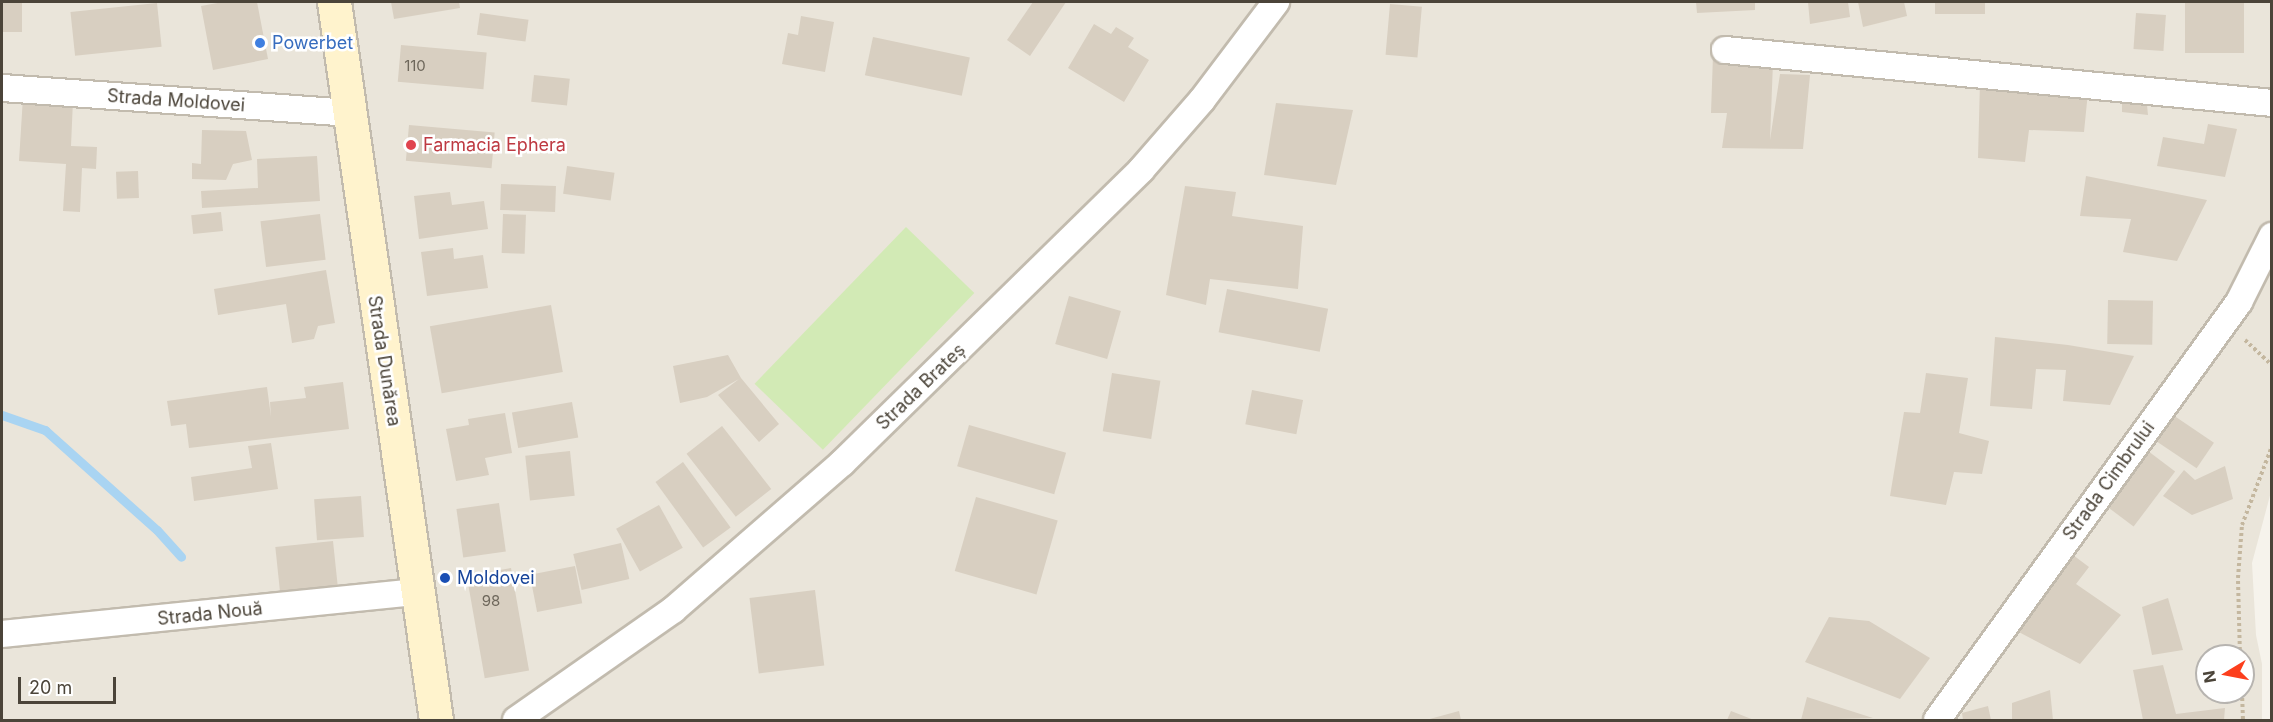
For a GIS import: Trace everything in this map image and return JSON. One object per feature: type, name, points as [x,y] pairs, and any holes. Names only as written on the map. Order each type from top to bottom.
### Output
[{"type":"street","name":"Strada Dunărea","points":[[334,2],[436,720]]},
{"type":"street","name":"Strada Brateș","points":[[516,720],[673,610],[843,463],[1141,170],[1202,100],[1276,2]]},
{"type":"street","points":[[1725,50],[2271,103]]},
{"type":"street","name":"Strada Moldovei","points":[[2,88],[351,112]]},
{"type":"street","name":"Strada Cimbrului","points":[[1937,720],[2239,302],[2271,236]]},
{"type":"street","name":"Strada Nouă","points":[[2,634],[419,591]]},
{"type":"path","points":[[2240,644],[2238,578],[2242,525],[2271,446]]},
{"type":"path","points":[[2242,704],[2243,720]]},
{"type":"shaded area","points":[[2,2],[2271,2],[2272,488],[2252,563],[2256,635],[2262,664],[2262,720],[2,720]]},
{"type":"green space","points":[[906,227],[974,293],[823,450],[755,384]]},
{"type":"building","points":[[2,2],[22,2],[22,32],[2,32]]},
{"type":"building","points":[[223,2],[257,2],[268,59],[213,70],[201,6]]},
{"type":"building","points":[[391,2],[459,2],[460,8],[394,19]]},
{"type":"building","points":[[1033,2],[1066,2],[1030,56],[1007,40]]},
{"type":"building","points":[[1696,2],[1755,2],[1755,10],[1697,13]]},
{"type":"building","points":[[1808,2],[1848,2],[1850,17],[1810,24]]},
{"type":"building","points":[[1858,2],[1904,2],[1907,16],[1863,27]]},
{"type":"building","points":[[1935,2],[1985,2],[1985,14],[1935,14]]},
{"type":"building","points":[[2185,2],[2244,2],[2244,53],[2185,53]]},
{"type":"building","points":[[157,3],[162,47],[75,56],[70,12]]},
{"type":"building","points":[[1390,4],[1422,7],[1417,58],[1386,55]]},
{"type":"building","points":[[480,13],[529,20],[525,42],[477,35]]},
{"type":"building","points":[[2136,13],[2166,15],[2163,51],[2133,49]]},
{"type":"building","points":[[801,16],[834,22],[825,72],[782,64],[788,33],[798,35]]},
{"type":"building","points":[[1094,24],[1111,34],[1116,27],[1134,38],[1128,47],[1149,60],[1124,102],[1068,68]]},
{"type":"building","points":[[873,37],[970,58],[962,96],[865,75]]},
{"type":"building","points":[[401,45],[487,52],[483,89],[398,82]]},
{"type":"building","points":[[1713,55],[1773,62],[1770,140],[1780,74],[1810,75],[1803,149],[1722,148],[1727,113],[1711,113]]},
{"type":"building","points":[[534,75],[570,79],[567,106],[531,102]]},
{"type":"building","points":[[1980,81],[2088,92],[2084,132],[2029,130],[2025,162],[1978,158]]},
{"type":"building","points":[[2122,91],[2205,99],[2202,110],[2147,105],[2148,115],[2122,112]]},
{"type":"building","points":[[23,97],[73,100],[71,146],[97,147],[96,169],[82,168],[80,212],[63,211],[66,164],[19,161]]},
{"type":"building","points":[[1276,103],[1353,110],[1336,185],[1264,175]]},
{"type":"building","points":[[2208,124],[2237,129],[2225,177],[2157,166],[2163,137],[2204,144]]},
{"type":"building","points":[[409,125],[495,132],[492,168],[406,161]]},
{"type":"building","points":[[202,130],[246,131],[252,160],[233,164],[226,180],[192,179],[192,163],[201,164]]},
{"type":"building","points":[[317,156],[320,201],[202,208],[201,191],[258,188],[257,159]]},
{"type":"building","points":[[567,166],[615,173],[611,200],[563,194]]},
{"type":"building","points":[[138,171],[139,198],[117,199],[116,172]]},
{"type":"building","points":[[2086,176],[2207,200],[2177,261],[2123,252],[2131,219],[2080,216]]},
{"type":"building","points":[[501,184],[556,186],[555,212],[500,210]]},
{"type":"building","points":[[1185,186],[1236,192],[1232,216],[1303,226],[1298,289],[1210,279],[1206,305],[1166,295]]},
{"type":"building","points":[[450,192],[452,205],[484,201],[488,229],[419,239],[414,196]]},
{"type":"building","points":[[221,212],[223,231],[193,234],[191,215]]},
{"type":"building","points":[[320,214],[326,260],[266,267],[260,221]]},
{"type":"building","points":[[503,214],[526,215],[525,254],[502,253]]},
{"type":"building","points":[[453,248],[454,259],[483,255],[488,288],[427,296],[421,252]]},
{"type":"building","points":[[326,270],[335,323],[318,326],[314,339],[292,343],[286,304],[218,315],[214,289]]},
{"type":"building","points":[[1227,289],[1328,309],[1320,352],[1219,332]]},
{"type":"building","points":[[1069,296],[1121,311],[1107,359],[1055,344]]},
{"type":"building","points":[[2108,300],[2153,301],[2152,345],[2107,344]]},
{"type":"building","points":[[551,305],[563,372],[442,393],[430,326]]},
{"type":"building","points":[[1995,337],[2068,345],[2134,356],[2110,405],[2063,401],[2066,370],[2036,369],[2032,409],[1990,406]]},
{"type":"building","points":[[728,355],[741,378],[779,424],[759,442],[718,395],[739,379],[707,397],[680,403],[673,366]]},
{"type":"building","points":[[1112,373],[1160,381],[1151,439],[1103,431]]},
{"type":"building","points":[[1926,373],[1968,378],[1959,433],[1989,441],[1982,474],[1954,472],[1946,505],[1890,496],[1904,412],[1920,413]]},
{"type":"building","points":[[343,382],[349,429],[189,448],[186,424],[171,426],[167,401],[267,387],[271,417],[270,402],[306,398],[304,387]]},
{"type":"building","points":[[1252,390],[1303,400],[1296,434],[1245,424]]},
{"type":"building","points":[[572,402],[578,437],[518,448],[512,413]]},
{"type":"building","points":[[505,413],[512,453],[485,458],[489,475],[456,481],[446,429],[469,425],[468,419]]},
{"type":"building","points":[[2170,413],[2214,443],[2197,468],[2153,439]]},
{"type":"building","points":[[969,425],[1066,453],[1054,494],[957,466]]},
{"type":"building","points":[[722,426],[771,489],[736,517],[687,454]]},
{"type":"building","points":[[271,443],[278,489],[194,501],[191,477],[252,468],[248,446]]},
{"type":"building","points":[[2144,448],[2175,471],[2134,527],[2102,503]]},
{"type":"building","points":[[570,451],[575,496],[530,500],[525,456]]},
{"type":"building","points":[[683,462],[731,528],[703,548],[655,482]]},
{"type":"building","points":[[2225,466],[2233,499],[2192,515],[2163,496],[2184,470],[2195,480]]},
{"type":"building","points":[[361,496],[364,537],[317,540],[314,499]]},
{"type":"building","points":[[976,497],[1058,520],[1036,594],[955,571]]},
{"type":"building","points":[[499,503],[506,552],[463,558],[456,509]]},
{"type":"building","points":[[659,505],[683,548],[640,572],[616,529]]},
{"type":"building","points":[[333,541],[338,589],[280,595],[275,547]]},
{"type":"building","points":[[621,543],[629,579],[582,590],[573,554]]},
{"type":"building","points":[[2069,552],[2089,567],[2076,584],[2121,615],[2080,664],[2015,630]]},
{"type":"building","points":[[575,566],[582,603],[537,612],[530,575]]},
{"type":"building","points":[[511,568],[529,670],[485,678],[467,576]]},
{"type":"building","points":[[815,590],[824,665],[759,673],[749,598]]},
{"type":"building","points":[[2168,598],[2183,650],[2152,655],[2142,607]]},
{"type":"building","points":[[1829,617],[1869,621],[1930,658],[1900,699],[1805,662]]},
{"type":"building","points":[[2163,665],[2176,714],[2225,708],[2224,720],[2143,720],[2133,670]]},
{"type":"building","points":[[2050,690],[2053,720],[2012,720],[2012,703]]},
{"type":"building","points":[[1807,697],[1873,718],[1801,720]]},
{"type":"building","points":[[1988,706],[1991,720],[1963,720],[1962,713]]},
{"type":"building","points":[[1459,711],[1461,720],[1426,720]]},
{"type":"building","points":[[1731,711],[1754,720],[1727,720]]},
{"type":"waterway","points":[[2,415],[45,430],[157,530],[181,557]]},
{"type":"place","name":"Powerbet","points":[[260,43]]},
{"type":"place","name":"Farmacia Ephera","points":[[411,145]]},
{"type":"place","name":"Moldovei","points":[[445,578]]}]
